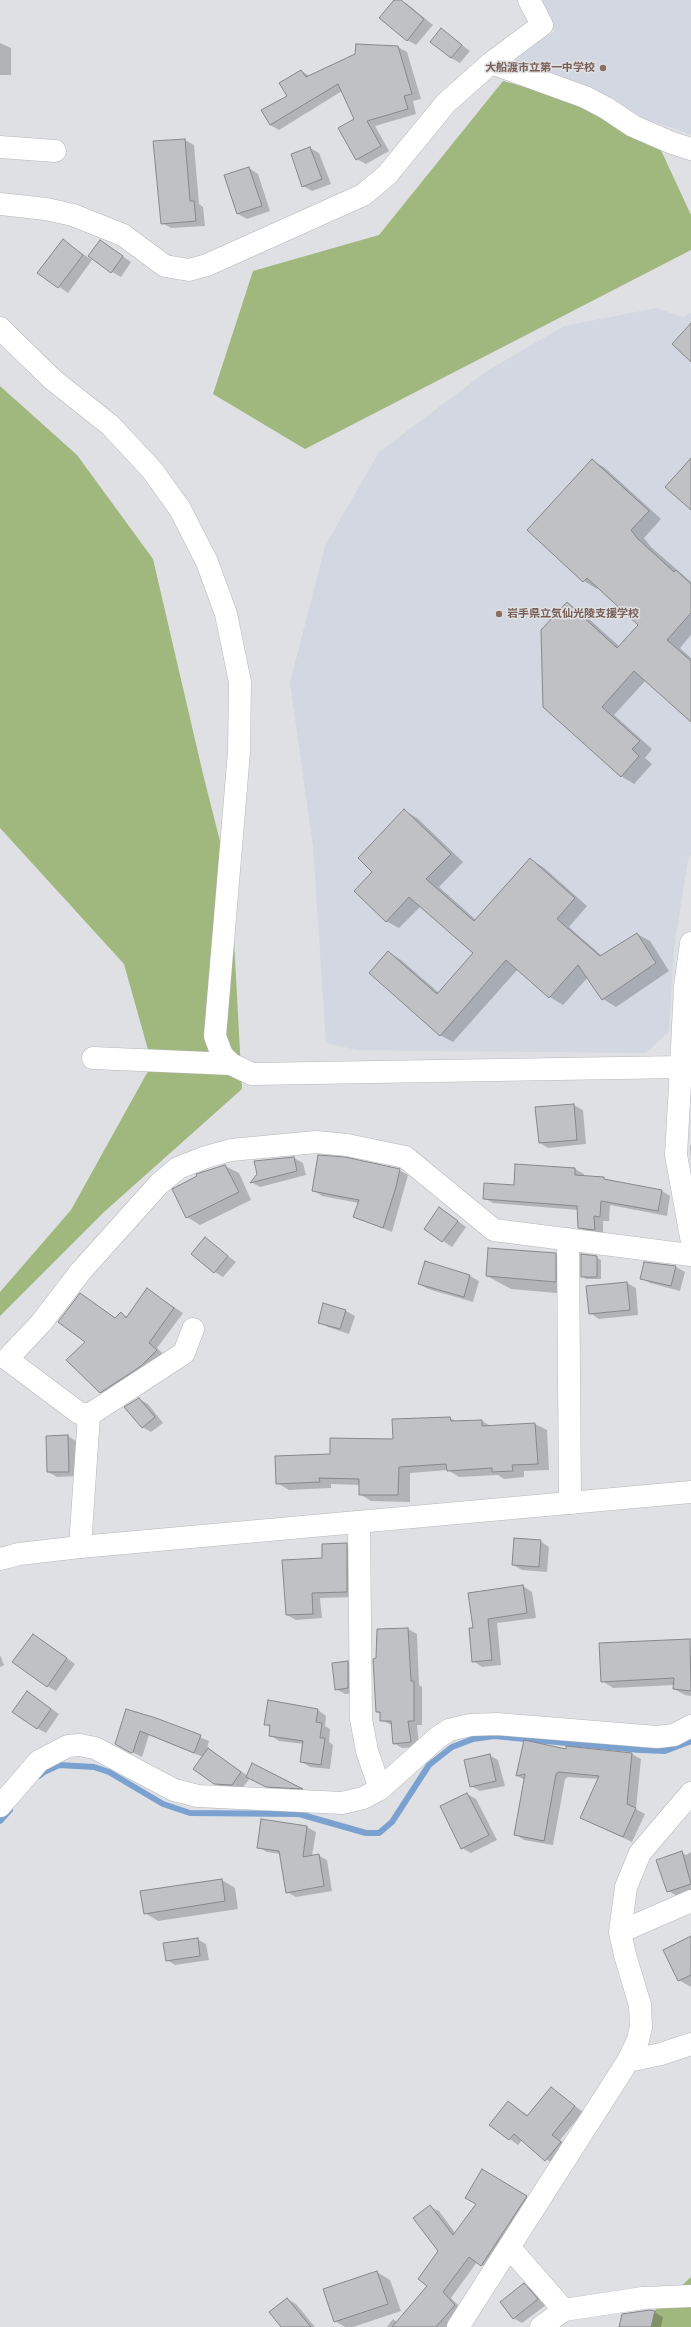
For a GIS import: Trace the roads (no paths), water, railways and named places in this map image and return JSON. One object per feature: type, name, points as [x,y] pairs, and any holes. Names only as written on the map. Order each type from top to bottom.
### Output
[{"type":"street","points":[[0,204],[46,209],[73,215],[123,235],[165,266],[189,270],[207,265],[363,195],[387,175],[446,103],[491,63],[542,25],[529,0]]},
{"type":"street","points":[[491,63],[585,97],[606,108],[633,126],[672,143],[691,149]]},
{"type":"street","points":[[0,147],[55,151]]},
{"type":"street","points":[[0,328],[52,379],[110,426],[152,470],[180,509],[207,562],[226,614],[240,682],[239,752],[215,1036],[222,1055],[231,1064],[252,1074],[686,1067]]},
{"type":"street","points":[[691,943],[685,986],[686,1067],[676,1155],[691,1237]]},
{"type":"street","points":[[94,1058],[231,1064]]},
{"type":"street","points":[[193,1329],[184,1353],[89,1415],[79,1413],[7,1359],[41,1323],[81,1271],[159,1184],[178,1168],[206,1157],[231,1150],[316,1142],[347,1145],[405,1157],[494,1230],[691,1255]]},
{"type":"street","points":[[568,1239],[570,1503]]},
{"type":"street","points":[[80,1547],[89,1415]]},
{"type":"street","points":[[0,1559],[80,1547],[691,1492]]},
{"type":"street","points":[[359,1522],[361,1719],[367,1751],[380,1789]]},
{"type":"street","points":[[0,1806],[40,1761],[68,1746],[80,1744],[95,1748],[174,1790],[198,1796],[342,1803],[363,1798],[380,1789],[437,1738],[449,1730],[470,1725],[497,1724],[657,1737],[674,1735],[691,1726]]},
{"type":"street","points":[[458,2327],[628,2061],[638,2040],[641,2027],[640,2005],[625,1955],[620,1932],[626,1887],[640,1853],[691,1793]]},
{"type":"street","points":[[620,1932],[691,1901]]},
{"type":"street","points":[[628,2061],[662,2054],[691,2044]]},
{"type":"street","points":[[509,2247],[564,2310]]},
{"type":"street","points":[[542,2327],[564,2310],[643,2298],[691,2296]]},
{"type":"waterway","points":[[39,1776],[59,1765],[94,1767],[109,1772],[163,1804],[190,1813],[299,1814],[366,1833],[379,1833],[392,1822],[429,1765],[452,1747],[473,1739],[494,1736],[665,1751],[691,1741]]},
{"type":"waterway","points":[[0,1821],[10,1810]]},
{"type":"place","name":"大船渡市立第一中学校","points":[[603,68]]},
{"type":"place","name":"岩手県立気仙光陵支援学校","points":[[499,614]]}]
